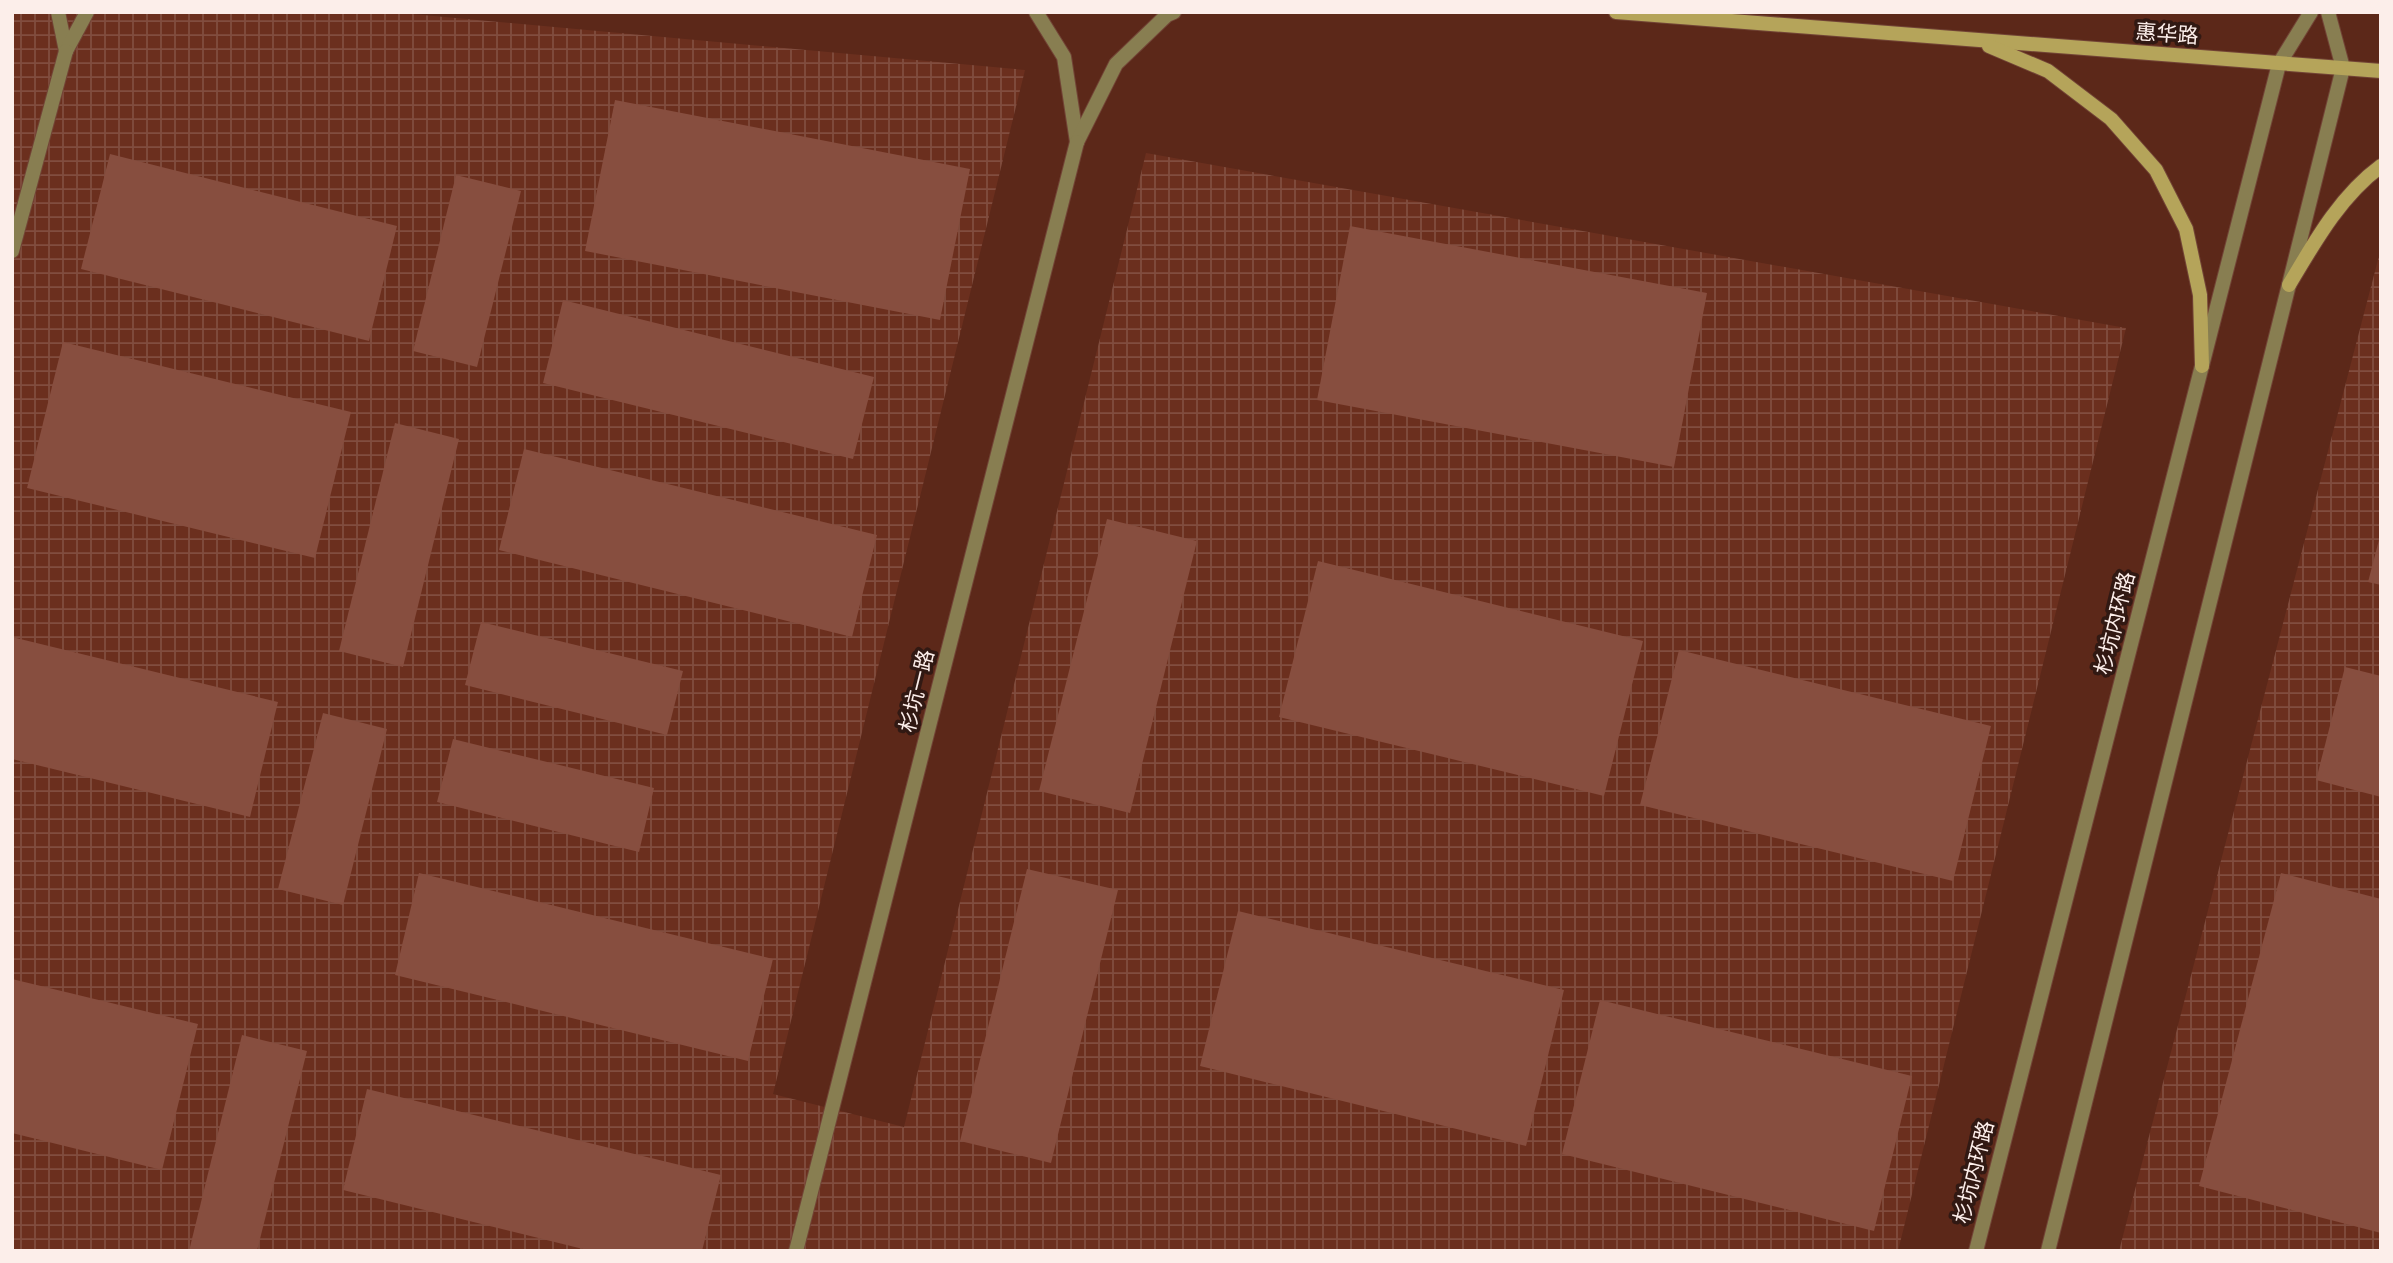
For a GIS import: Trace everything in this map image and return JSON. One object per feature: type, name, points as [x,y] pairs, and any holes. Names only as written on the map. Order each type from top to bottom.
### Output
[{"type":"main road","name":"惠华路","points":[[1616,12],[2381,71]]},
{"type":"main road","points":[[1974,40],[2048,71],[2111,118],[2157,170],[2186,229],[2200,295],[2202,366]]},
{"type":"main road","points":[[2289,285],[2325,224],[2371,173],[2381,166]]},
{"type":"street","points":[[58,12],[66,51]]},
{"type":"street","points":[[12,251],[66,51],[87,12]]},
{"type":"street","points":[[1036,12],[1064,57],[1077,142]]},
{"type":"street","points":[[1077,142],[1116,64],[1167,15],[1174,12]]},
{"type":"street","name":"杉坑内环路","points":[[1976,1251],[2278,64],[2311,12]]},
{"type":"street","points":[[2048,1251],[2343,68],[2328,12]]},
{"type":"street","name":"杉坑一路","points":[[796,1251],[1077,142]]},
{"type":"shaded area","points":[[12,12],[390,12],[1025,70],[773,1094],[904,1127],[1146,153],[2126,328],[1898,1251],[12,1251]]},
{"type":"shaded area","points":[[2379,256],[2381,1251],[2119,1251]]},
{"type":"building","points":[[615,100],[970,169],[940,320],[585,251]]},
{"type":"building","points":[[110,154],[397,226],[369,341],[81,269]]},
{"type":"building","points":[[456,175],[521,191],[477,367],[413,351]]},
{"type":"building","points":[[1350,226],[1707,293],[1674,467],[1317,400]]},
{"type":"building","points":[[563,300],[874,377],[853,459],[543,383]]},
{"type":"building","points":[[63,342],[351,412],[315,558],[27,488]]},
{"type":"building","points":[[395,423],[459,439],[403,667],[339,651]]},
{"type":"building","points":[[524,449],[877,535],[852,637],[499,550]]},
{"type":"building","points":[[1107,519],[1197,541],[1130,813],[1039,791]]},
{"type":"building","points":[[2381,536],[2381,585],[2368,582]]},
{"type":"building","points":[[1318,561],[1643,641],[1604,796],[1279,717]]},
{"type":"building","points":[[481,622],[683,671],[667,735],[465,685]]},
{"type":"building","points":[[12,637],[278,702],[250,817],[12,759]]},
{"type":"building","points":[[1679,650],[1991,726],[1953,881],[1640,805]]},
{"type":"building","points":[[2345,667],[2381,676],[2381,797],[2316,780]]},
{"type":"building","points":[[323,713],[387,729],[343,905],[278,889]]},
{"type":"building","points":[[453,739],[654,788],[639,852],[437,802]]},
{"type":"building","points":[[1027,869],[1118,890],[1051,1163],[960,1141]]},
{"type":"building","points":[[419,873],[773,959],[748,1061],[395,975]]},
{"type":"building","points":[[2281,873],[2381,899],[2381,1233],[2199,1186]]},
{"type":"building","points":[[1238,911],[1564,990],[1526,1146],[1200,1066]]},
{"type":"building","points":[[12,979],[198,1024],[162,1170],[12,1133]]},
{"type":"building","points":[[1600,1000],[1912,1076],[1874,1231],[1562,1154]]},
{"type":"building","points":[[242,1035],[307,1051],[257,1251],[189,1251]]},
{"type":"building","points":[[367,1089],[721,1175],[702,1251],[591,1251],[343,1190]]}]
